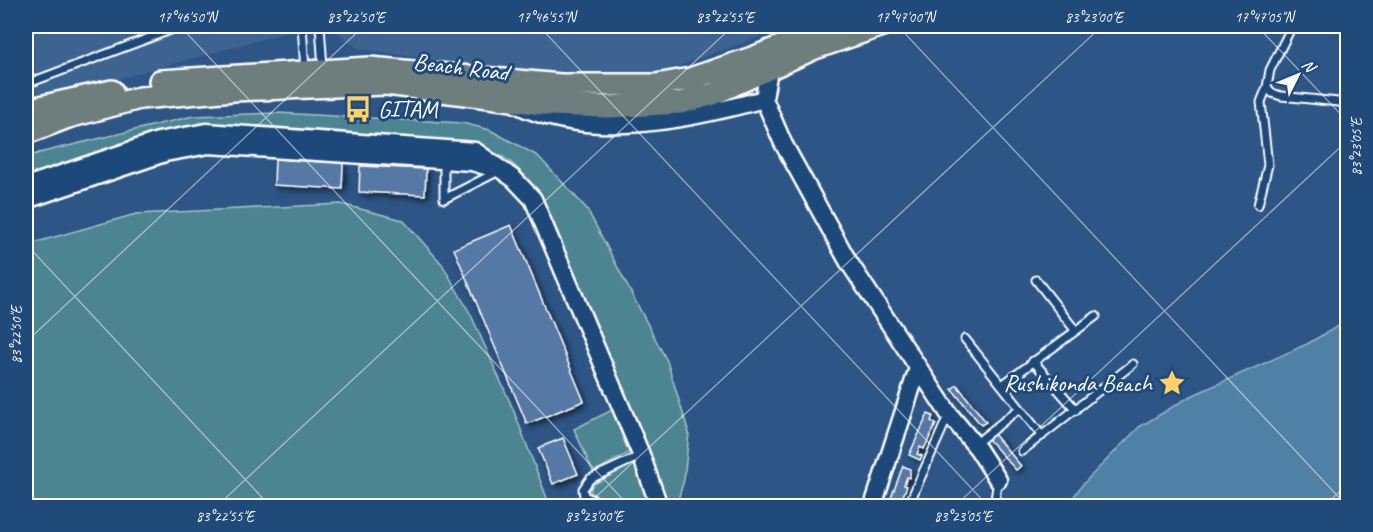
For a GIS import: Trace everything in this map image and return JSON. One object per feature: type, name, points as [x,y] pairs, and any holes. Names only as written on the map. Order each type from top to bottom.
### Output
[{"type":"main road","points":[[26,113],[40,107],[152,82],[229,75],[370,68],[561,85],[656,85],[690,79],[755,57],[832,26]]},
{"type":"main road","name":"Beach Road","points":[[26,133],[79,114],[140,98],[386,84],[507,99],[608,107],[680,103],[713,94],[769,69],[795,40],[880,26]]},
{"type":"street","points":[[769,69],[764,99],[783,143],[848,261],[949,414],[998,480]]},
{"type":"street","points":[[507,99],[540,116],[570,121],[639,123],[704,116],[764,99]]},
{"type":"street","points":[[26,186],[158,141],[206,132],[475,151],[514,179],[533,199],[641,455],[659,507]]},
{"type":"street","points":[[26,201],[165,153],[209,145],[472,162],[501,170]]},
{"type":"street","points":[[873,507],[918,368]]},
{"type":"lane","points":[[26,84],[179,26]]},
{"type":"lane","points":[[302,26],[314,72]]},
{"type":"lane","points":[[314,72],[320,26]]},
{"type":"lane","points":[[1258,205],[1268,165],[1261,102],[1270,70],[1292,26]]},
{"type":"lane","points":[[1267,87],[1272,93],[1281,96],[1347,103]]},
{"type":"lane","points":[[444,161],[444,199],[501,170]]},
{"type":"lane","points":[[1036,280],[1075,330]]},
{"type":"lane","points":[[1002,386],[1096,316]]},
{"type":"lane","points":[[965,339],[1042,436]]},
{"type":"lane","points":[[1033,361],[1076,410]]},
{"type":"lane","points":[[1022,451],[1133,364]]},
{"type":"lane","points":[[974,445],[1020,408]]},
{"type":"lane","points":[[908,507],[949,414]]},
{"type":"lane","points":[[606,507],[584,496],[583,489],[590,479],[641,455]]},
{"type":"lane","points":[[994,507],[998,480]]},
{"type":"shaded area","points":[[26,26],[310,26],[26,104]]},
{"type":"shaded area","points":[[329,26],[777,26],[775,31],[670,69],[626,78],[514,73],[357,48]]},
{"type":"shaded area","points":[[1347,321],[1347,506],[1067,506],[1082,485],[1139,427],[1189,397],[1307,344]]},
{"type":"green space","points":[[278,113],[462,123],[490,130],[538,156],[587,209],[667,361],[689,433],[684,480],[676,506],[668,506],[540,194],[513,164],[495,153],[457,142],[205,128],[26,179],[26,158],[39,153],[193,116]]},
{"type":"green space","points":[[341,204],[403,220],[442,264],[471,315],[513,409],[550,506],[26,506],[26,245],[136,214]]},
{"type":"green space","points":[[612,410],[629,453],[593,472],[574,429]]},
{"type":"green space","points":[[636,464],[651,506],[618,506],[590,492],[592,485]]},
{"type":"building","points":[[275,159],[343,163],[342,189],[274,185]]},
{"type":"building","points":[[360,166],[426,169],[425,195],[359,192]]},
{"type":"building","points":[[511,225],[584,401],[527,424],[454,249]]},
{"type":"building","points":[[957,385],[986,422],[981,425],[952,389]]},
{"type":"building","points":[[928,414],[933,416],[931,421],[936,424],[924,449],[920,447],[917,454],[922,456],[920,460],[909,455]]},
{"type":"building","points":[[993,433],[1021,466],[1016,470],[988,439]]},
{"type":"building","points":[[563,438],[578,474],[553,484],[538,448]]},
{"type":"building","points":[[903,466],[910,469],[910,478],[907,477],[904,485],[907,486],[899,506],[888,506]]},
{"type":"place","name":"GITAM","points":[[358,109]]},
{"type":"place","name":"Rushikonda Beach","points":[[1172,383]]}]
